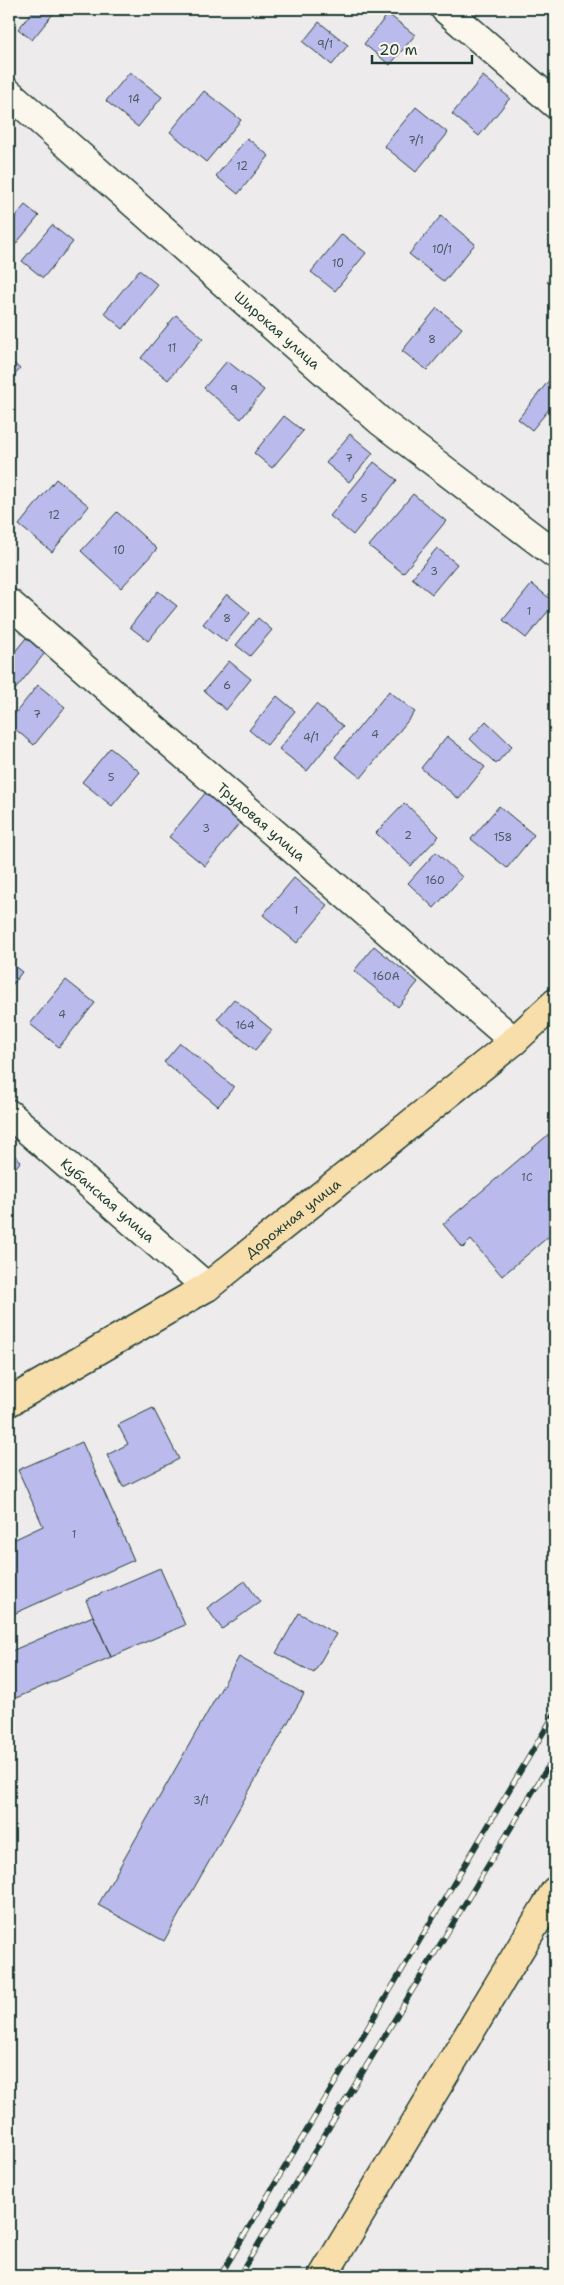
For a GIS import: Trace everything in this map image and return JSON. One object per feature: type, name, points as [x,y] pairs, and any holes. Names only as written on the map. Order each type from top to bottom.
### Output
[{"type":"main road","name":"Дорожная улица","points":[[9,1402],[207,1287],[514,1041],[554,1006]]},
{"type":"main road","points":[[323,2276],[555,1891]]},
{"type":"street","points":[[445,9],[555,104]]},
{"type":"street","name":"Широкая улица","points":[[9,93],[380,421],[555,554]]},
{"type":"street","name":"Трудовая улица","points":[[9,603],[514,1041]]},
{"type":"street","name":"Кубанская улица","points":[[9,1114],[207,1287]]},
{"type":"building","points":[[35,9],[57,9],[32,40],[18,29]]},
{"type":"building","points":[[540,9],[555,9],[555,20]]},
{"type":"building","points":[[388,14],[415,35],[390,65],[364,44]]},
{"type":"building","points":[[319,22],[348,45],[332,65],[303,42]]},
{"type":"building","points":[[130,72],[162,97],[138,127],[106,101]]},
{"type":"building","points":[[483,76],[510,98],[479,136],[452,114]]},
{"type":"building","points":[[204,91],[241,120],[206,162],[170,132]]},
{"type":"building","points":[[416,107],[448,133],[416,172],[384,146]]},
{"type":"building","points":[[247,138],[269,156],[238,194],[216,176]]},
{"type":"building","points":[[25,205],[39,216],[14,246],[9,242],[9,224]]},
{"type":"building","points":[[441,216],[475,244],[444,282],[409,254]]},
{"type":"building","points":[[52,225],[73,242],[43,278],[22,261]]},
{"type":"building","points":[[342,234],[366,253],[335,291],[311,272]]},
{"type":"building","points":[[139,270],[158,285],[123,329],[104,313]]},
{"type":"building","points":[[555,272],[555,288],[547,282]]},
{"type":"building","points":[[437,308],[462,328],[427,370],[402,351]]},
{"type":"building","points":[[176,315],[203,338],[168,380],[141,358]]},
{"type":"building","points":[[9,359],[20,369],[9,382]]},
{"type":"building","points":[[227,361],[264,390],[241,419],[204,388]]},
{"type":"building","points":[[555,373],[555,402],[532,430],[518,419]]},
{"type":"building","points":[[284,416],[303,431],[272,468],[254,453]]},
{"type":"building","points":[[350,434],[373,453],[349,482],[326,463]]},
{"type":"building","points":[[374,462],[397,480],[353,535],[330,516]]},
{"type":"building","points":[[56,479],[89,506],[52,552],[19,525]]},
{"type":"building","points":[[413,494],[446,521],[403,573],[369,546]]},
{"type":"building","points":[[117,512],[157,549],[121,588],[81,551]]},
{"type":"building","points":[[437,548],[457,564],[432,594],[412,578]]},
{"type":"building","points":[[532,584],[555,603],[526,638],[503,620]]},
{"type":"building","points":[[158,591],[177,606],[148,641],[130,627]]},
{"type":"building","points":[[227,594],[250,613],[226,642],[203,624]]},
{"type":"building","points":[[258,618],[272,630],[250,656],[236,645]]},
{"type":"building","points":[[30,633],[49,648],[9,697],[9,659]]},
{"type":"building","points":[[229,661],[251,679],[226,710],[204,691]]},
{"type":"building","points":[[38,685],[65,707],[34,745],[9,724],[9,721]]},
{"type":"building","points":[[389,691],[415,712],[361,778],[335,757]]},
{"type":"building","points":[[277,696],[295,711],[267,745],[249,730]]},
{"type":"building","points":[[316,704],[343,726],[307,771],[279,749]]},
{"type":"building","points":[[486,721],[512,746],[496,764],[470,739]]},
{"type":"building","points":[[447,736],[485,767],[459,799],[421,768]]},
{"type":"building","points":[[110,748],[140,772],[112,806],[82,782]]},
{"type":"building","points":[[207,791],[242,820],[205,866],[169,837]]},
{"type":"building","points":[[405,803],[439,836],[411,866],[376,833]]},
{"type":"building","points":[[499,806],[534,835],[507,868],[471,839]]},
{"type":"building","points":[[436,852],[462,877],[434,908],[408,883]]},
{"type":"building","points":[[294,878],[328,906],[297,943],[263,915]]},
{"type":"building","points":[[374,946],[418,982],[398,1007],[354,971]]},
{"type":"building","points":[[9,962],[22,972],[9,989]]},
{"type":"building","points":[[66,980],[95,1003],[59,1047],[30,1024]]},
{"type":"building","points":[[234,999],[272,1030],[255,1050],[217,1019]]},
{"type":"building","points":[[180,1043],[234,1087],[218,1106],[164,1062]]},
{"type":"building","points":[[555,1129],[555,1231],[502,1276],[471,1240],[463,1248],[443,1224]]},
{"type":"building","points":[[9,1151],[21,1161],[9,1176]]},
{"type":"building","points":[[153,1408],[179,1459],[123,1487],[107,1455],[128,1444],[118,1425]]},
{"type":"building","points":[[82,1442],[134,1560],[9,1616],[9,1542],[43,1526],[18,1470]]},
{"type":"building","points":[[160,1568],[185,1625],[111,1657],[86,1600]]},
{"type":"building","points":[[245,1581],[260,1602],[222,1629],[207,1608]]},
{"type":"building","points":[[299,1613],[336,1634],[314,1673],[276,1653]]},
{"type":"building","points":[[93,1616],[111,1657],[9,1701],[9,1652]]},
{"type":"building","points":[[239,1657],[304,1694],[164,1941],[98,1905]]},
{"type":"railway","points":[[220,2276],[555,1713]]},
{"type":"railway","points":[[239,2276],[555,1755]]}]
